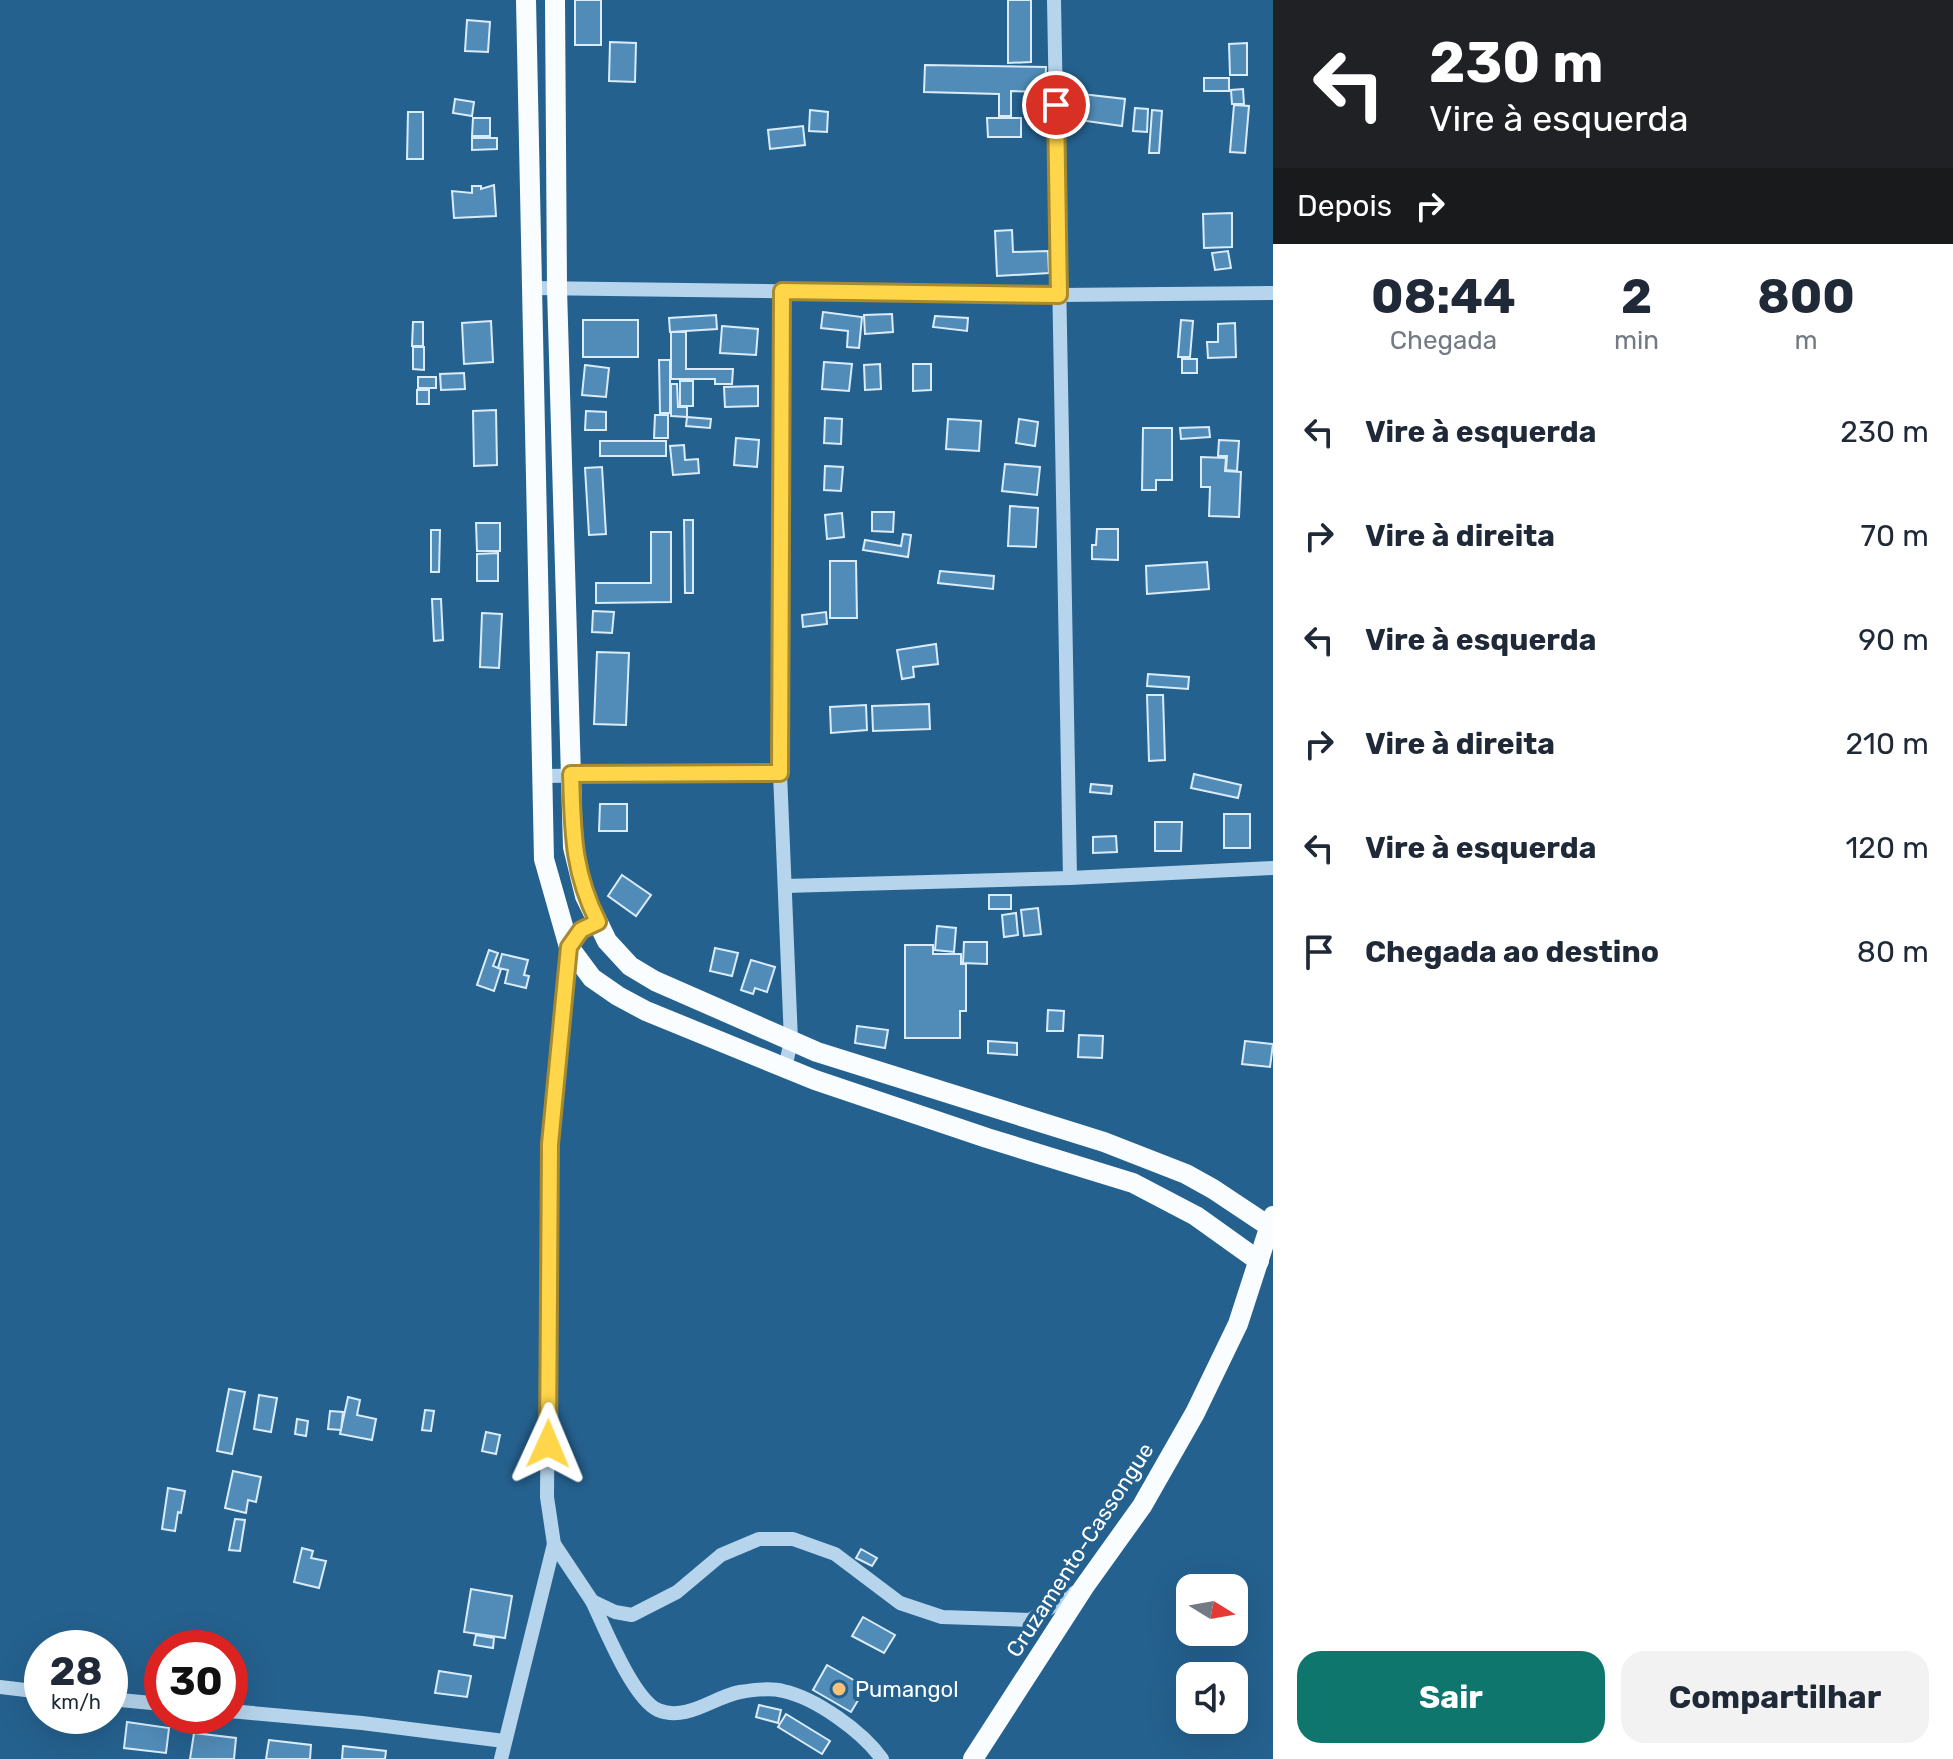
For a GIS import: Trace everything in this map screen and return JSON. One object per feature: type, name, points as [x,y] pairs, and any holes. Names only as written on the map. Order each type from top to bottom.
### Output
[{"type":"main road","points":[[526,0],[544,859],[569,947],[592,978],[632,1003],[785,1068],[987,1138],[1133,1183],[1196,1216],[1259,1261]]},
{"type":"main road","points":[[555,0],[557,288],[573,847],[585,896],[607,941],[630,966],[655,981],[791,1041],[817,1052],[1104,1142],[1186,1174],[1271,1222]]},
{"type":"main road","points":[[537,487],[562,486]]},
{"type":"main road","name":"Cruzamento-Cassongue","points":[[973,1759],[1084,1587],[1142,1506],[1195,1413],[1238,1324],[1271,1222]]},
{"type":"street","points":[[1054,0],[1070,878]]},
{"type":"street","points":[[532,288],[1059,295],[1273,293]]},
{"type":"street","points":[[782,291],[780,773],[791,1041],[785,1068]]},
{"type":"street","points":[[542,776],[780,773]]},
{"type":"street","points":[[785,886],[1070,878],[1273,868]]},
{"type":"street","points":[[501,1759],[554,1544],[547,1497],[550,1144],[569,947],[581,930],[598,922]]},
{"type":"street","points":[[592,1601],[615,1612],[632,1615],[677,1592],[721,1555],[759,1539],[793,1539],[835,1554],[900,1603],[942,1617],[1030,1620],[1084,1587]]},
{"type":"street","points":[[554,1544],[592,1601],[637,1689],[657,1710],[686,1713],[739,1692],[782,1690],[826,1709],[870,1742],[882,1759]]},
{"type":"street","points":[[0,1687],[24,1690]]},
{"type":"street","points":[[248,1713],[504,1741]]},
{"type":"building","points":[[575,0],[601,0],[601,45],[575,45]]},
{"type":"building","points":[[1008,0],[1031,0],[1031,62],[1008,63]]},
{"type":"building","points":[[467,20],[490,22],[488,52],[465,51]]},
{"type":"building","points":[[610,42],[636,43],[635,82],[609,81]]},
{"type":"building","points":[[1247,43],[1247,75],[1230,75],[1229,44]]},
{"type":"building","points":[[925,65],[1046,67],[1045,92],[1011,91],[1011,116],[999,116],[999,94],[924,92]]},
{"type":"building","points":[[1204,78],[1229,78],[1229,91],[1204,91]]},
{"type":"building","points":[[1243,89],[1244,104],[1232,104],[1231,90]]},
{"type":"building","points":[[1082,94],[1125,99],[1122,126],[1079,120]]},
{"type":"building","points":[[455,99],[474,102],[472,116],[453,113]]},
{"type":"building","points":[[1234,105],[1249,106],[1245,153],[1230,152]]},
{"type":"building","points":[[1135,108],[1148,109],[1147,132],[1133,131]]},
{"type":"building","points":[[810,110],[828,112],[827,132],[809,131]]},
{"type":"building","points":[[1152,110],[1162,111],[1159,153],[1149,153]]},
{"type":"building","points":[[408,112],[423,112],[423,159],[407,159]]},
{"type":"building","points":[[473,118],[490,118],[490,136],[472,136]]},
{"type":"building","points":[[987,118],[1021,118],[1021,137],[988,137]]},
{"type":"building","points":[[803,126],[805,145],[770,149],[768,130]]},
{"type":"building","points":[[472,138],[497,138],[497,149],[472,150]]},
{"type":"building","points":[[494,185],[496,216],[454,218],[452,191],[472,193],[472,186],[481,186],[481,189]]},
{"type":"building","points":[[1232,213],[1232,247],[1204,248],[1203,214]]},
{"type":"building","points":[[1012,230],[1013,252],[1048,251],[1049,273],[997,276],[995,231]]},
{"type":"building","points":[[1228,251],[1231,268],[1215,270],[1212,253]]},
{"type":"building","points":[[823,312],[862,317],[859,348],[847,347],[848,331],[821,328]]},
{"type":"building","points":[[892,314],[893,332],[865,334],[864,315]]},
{"type":"building","points":[[716,315],[717,329],[670,332],[669,318]]},
{"type":"building","points":[[935,316],[968,318],[967,331],[933,327]]},
{"type":"building","points":[[583,320],[638,320],[638,357],[583,357]]},
{"type":"building","points":[[1181,320],[1193,321],[1190,357],[1178,357]]},
{"type":"building","points":[[491,321],[493,362],[464,364],[462,323]]},
{"type":"building","points":[[413,322],[423,322],[423,346],[412,346]]},
{"type":"building","points":[[1235,323],[1236,357],[1208,358],[1207,342],[1218,342],[1218,324]]},
{"type":"building","points":[[722,326],[758,329],[756,355],[720,353]]},
{"type":"building","points":[[671,332],[686,332],[686,369],[733,369],[732,384],[715,384],[715,379],[671,379]]},
{"type":"building","points":[[413,347],[424,347],[424,370],[413,369]]},
{"type":"building","points":[[1182,359],[1197,359],[1197,373],[1182,373]]},
{"type":"building","points":[[659,360],[670,360],[670,413],[660,413]]},
{"type":"building","points":[[824,362],[852,364],[849,391],[822,389]]},
{"type":"building","points":[[880,364],[881,389],[865,390],[864,365]]},
{"type":"building","points":[[913,364],[931,364],[931,390],[913,391]]},
{"type":"building","points":[[585,365],[609,368],[606,397],[582,395]]},
{"type":"building","points":[[464,373],[465,389],[441,390],[440,374]]},
{"type":"building","points":[[418,377],[436,377],[436,388],[418,388]]},
{"type":"building","points":[[680,381],[693,381],[693,406],[680,406]]},
{"type":"building","points":[[671,384],[677,384],[678,407],[687,407],[687,417],[671,416]]},
{"type":"building","points":[[758,386],[758,406],[725,407],[724,387]]},
{"type":"building","points":[[417,390],[429,390],[429,404],[417,404]]},
{"type":"building","points":[[496,410],[497,465],[474,466],[473,411]]},
{"type":"building","points":[[586,411],[606,412],[606,430],[585,430]]},
{"type":"building","points":[[655,415],[668,415],[668,438],[654,438]]},
{"type":"building","points":[[687,417],[711,419],[710,428],[686,426]]},
{"type":"building","points":[[825,418],[842,419],[841,444],[824,443]]},
{"type":"building","points":[[948,419],[981,421],[979,451],[946,449]]},
{"type":"building","points":[[1019,419],[1038,422],[1035,446],[1016,443]]},
{"type":"building","points":[[1209,427],[1210,437],[1181,439],[1180,428]]},
{"type":"building","points":[[1143,428],[1172,428],[1172,480],[1156,480],[1156,490],[1142,490]]},
{"type":"building","points":[[736,438],[759,440],[757,467],[734,465]]},
{"type":"building","points":[[1219,440],[1239,441],[1237,471],[1226,470],[1227,456],[1218,456]]},
{"type":"building","points":[[600,441],[666,441],[666,456],[600,456]]},
{"type":"building","points":[[684,445],[685,460],[698,459],[699,473],[673,475],[670,446]]},
{"type":"building","points":[[1201,457],[1226,458],[1225,471],[1241,472],[1239,517],[1209,516],[1210,487],[1201,487]]},
{"type":"building","points":[[1005,464],[1040,467],[1037,495],[1002,491]]},
{"type":"building","points":[[825,466],[843,467],[841,491],[824,490]]},
{"type":"building","points":[[602,467],[606,534],[589,535],[585,468]]},
{"type":"building","points":[[1010,506],[1038,508],[1036,547],[1008,546]]},
{"type":"building","points":[[872,512],[894,512],[893,532],[872,531]]},
{"type":"building","points":[[842,513],[844,537],[827,539],[825,515]]},
{"type":"building","points":[[684,520],[693,520],[693,593],[685,593]]},
{"type":"building","points":[[476,523],[500,523],[500,551],[477,551]]},
{"type":"building","points":[[1097,529],[1118,529],[1118,560],[1092,559]]},
{"type":"building","points":[[431,530],[440,530],[439,572],[431,572]]},
{"type":"building","points":[[651,532],[671,532],[671,602],[596,603],[596,583],[651,583]]},
{"type":"building","points":[[903,534],[911,535],[908,557],[863,550],[865,540],[901,546]]},
{"type":"building","points":[[498,553],[498,581],[477,581],[477,554]]},
{"type":"building","points":[[830,561],[856,561],[857,618],[830,618]]},
{"type":"building","points":[[1207,562],[1209,589],[1147,594],[1146,566]]},
{"type":"building","points":[[940,571],[994,576],[993,589],[938,583]]},
{"type":"building","points":[[432,599],[441,599],[443,640],[434,641]]},
{"type":"building","points":[[593,611],[614,612],[612,633],[592,632]]},
{"type":"building","points":[[826,612],[827,624],[803,627],[802,615]]},
{"type":"building","points":[[482,613],[502,614],[499,668],[480,667]]},
{"type":"building","points":[[936,644],[938,664],[913,667],[914,677],[902,679],[897,650]]},
{"type":"building","points":[[597,652],[629,653],[626,725],[594,724]]},
{"type":"building","points":[[1148,674],[1189,677],[1188,689],[1147,686]]},
{"type":"building","points":[[1147,695],[1163,695],[1165,760],[1149,761]]},
{"type":"building","points":[[929,704],[930,729],[873,731],[872,706]]},
{"type":"building","points":[[866,705],[867,730],[831,733],[830,707]]},
{"type":"building","points":[[1194,774],[1241,785],[1238,798],[1191,788]]},
{"type":"building","points":[[1091,784],[1112,786],[1111,794],[1090,792]]},
{"type":"building","points":[[600,804],[627,804],[627,831],[599,831]]},
{"type":"building","points":[[1224,814],[1250,814],[1250,848],[1224,848]]},
{"type":"building","points":[[1155,822],[1182,822],[1181,851],[1155,851]]},
{"type":"building","points":[[1116,836],[1117,852],[1093,853],[1093,837]]},
{"type":"building","points":[[622,875],[651,895],[636,916],[608,896]]},
{"type":"building","points":[[989,895],[1011,895],[1011,909],[989,909]]},
{"type":"building","points":[[1038,908],[1041,934],[1024,936],[1021,910]]},
{"type":"building","points":[[1016,913],[1018,935],[1004,937],[1002,915]]},
{"type":"building","points":[[937,926],[956,928],[954,952],[935,950]]},
{"type":"building","points":[[964,942],[987,942],[987,964],[963,963]]},
{"type":"building","points":[[905,945],[933,945],[933,954],[961,954],[961,964],[966,964],[966,1011],[960,1011],[960,1038],[905,1038]]},
{"type":"building","points":[[715,948],[738,953],[732,976],[710,971]]},
{"type":"building","points":[[489,950],[498,953],[493,966],[501,969],[494,991],[477,985]]},
{"type":"building","points":[[502,954],[528,960],[524,975],[529,976],[526,988],[505,983],[508,970],[498,968]]},
{"type":"building","points":[[751,960],[775,967],[767,992],[755,988],[753,994],[741,990]]},
{"type":"building","points":[[1048,1010],[1064,1011],[1063,1031],[1047,1031]]},
{"type":"building","points":[[857,1026],[888,1030],[885,1048],[855,1043]]},
{"type":"building","points":[[1079,1035],[1103,1036],[1102,1058],[1078,1057]]},
{"type":"building","points":[[988,1041],[1017,1043],[1017,1055],[988,1053]]},
{"type":"building","points":[[1245,1041],[1273,1044],[1270,1067],[1242,1064]]},
{"type":"building","points":[[229,1389],[245,1392],[232,1454],[217,1451]]},
{"type":"building","points":[[259,1395],[277,1398],[271,1432],[254,1429]]},
{"type":"building","points":[[348,1397],[360,1400],[357,1415],[376,1419],[372,1440],[340,1434]]},
{"type":"building","points":[[425,1410],[434,1411],[431,1431],[422,1430]]},
{"type":"building","points":[[330,1411],[343,1412],[341,1430],[328,1429]]},
{"type":"building","points":[[297,1419],[308,1421],[306,1436],[295,1434]]},
{"type":"building","points":[[486,1432],[500,1435],[496,1454],[482,1451]]},
{"type":"building","points":[[233,1471],[261,1477],[256,1502],[248,1500],[246,1513],[225,1508]]},
{"type":"building","points":[[168,1488],[185,1491],[175,1531],[162,1529]]},
{"type":"building","points":[[235,1519],[245,1520],[240,1551],[229,1550]]},
{"type":"building","points":[[302,1548],[313,1551],[311,1558],[326,1561],[319,1588],[294,1582]]},
{"type":"building","points":[[861,1549],[877,1558],[872,1566],[856,1558]]},
{"type":"building","points":[[471,1589],[512,1596],[505,1638],[464,1632]]},
{"type":"building","points":[[863,1617],[895,1635],[884,1653],[852,1636]]},
{"type":"building","points":[[476,1635],[494,1638],[493,1648],[474,1645]]},
{"type":"building","name":"Pumangol","points":[[827,1665],[866,1687],[851,1712],[813,1690]]},
{"type":"building","points":[[439,1671],[471,1676],[467,1697],[435,1693]]},
{"type":"building","points":[[759,1705],[781,1710],[778,1723],[756,1717]]},
{"type":"building","points":[[786,1714],[830,1741],[822,1754],[778,1727]]},
{"type":"building","points":[[128,1722],[144,1724],[144,1734],[168,1734],[166,1753],[124,1748]]},
{"type":"building","points":[[194,1734],[236,1738],[234,1759],[190,1759]]},
{"type":"building","points":[[269,1740],[311,1745],[310,1759],[266,1759]]},
{"type":"building","points":[[343,1746],[386,1751],[385,1759],[342,1759]]},
{"type":"place","name":"Pumangol","points":[[839,1689]]},
{"type":"route","points":[[548,1444],[550,1144],[569,947],[581,930],[598,922],[585,896],[573,847],[571,774],[780,773],[782,291],[1059,295],[1056,105]]}]
